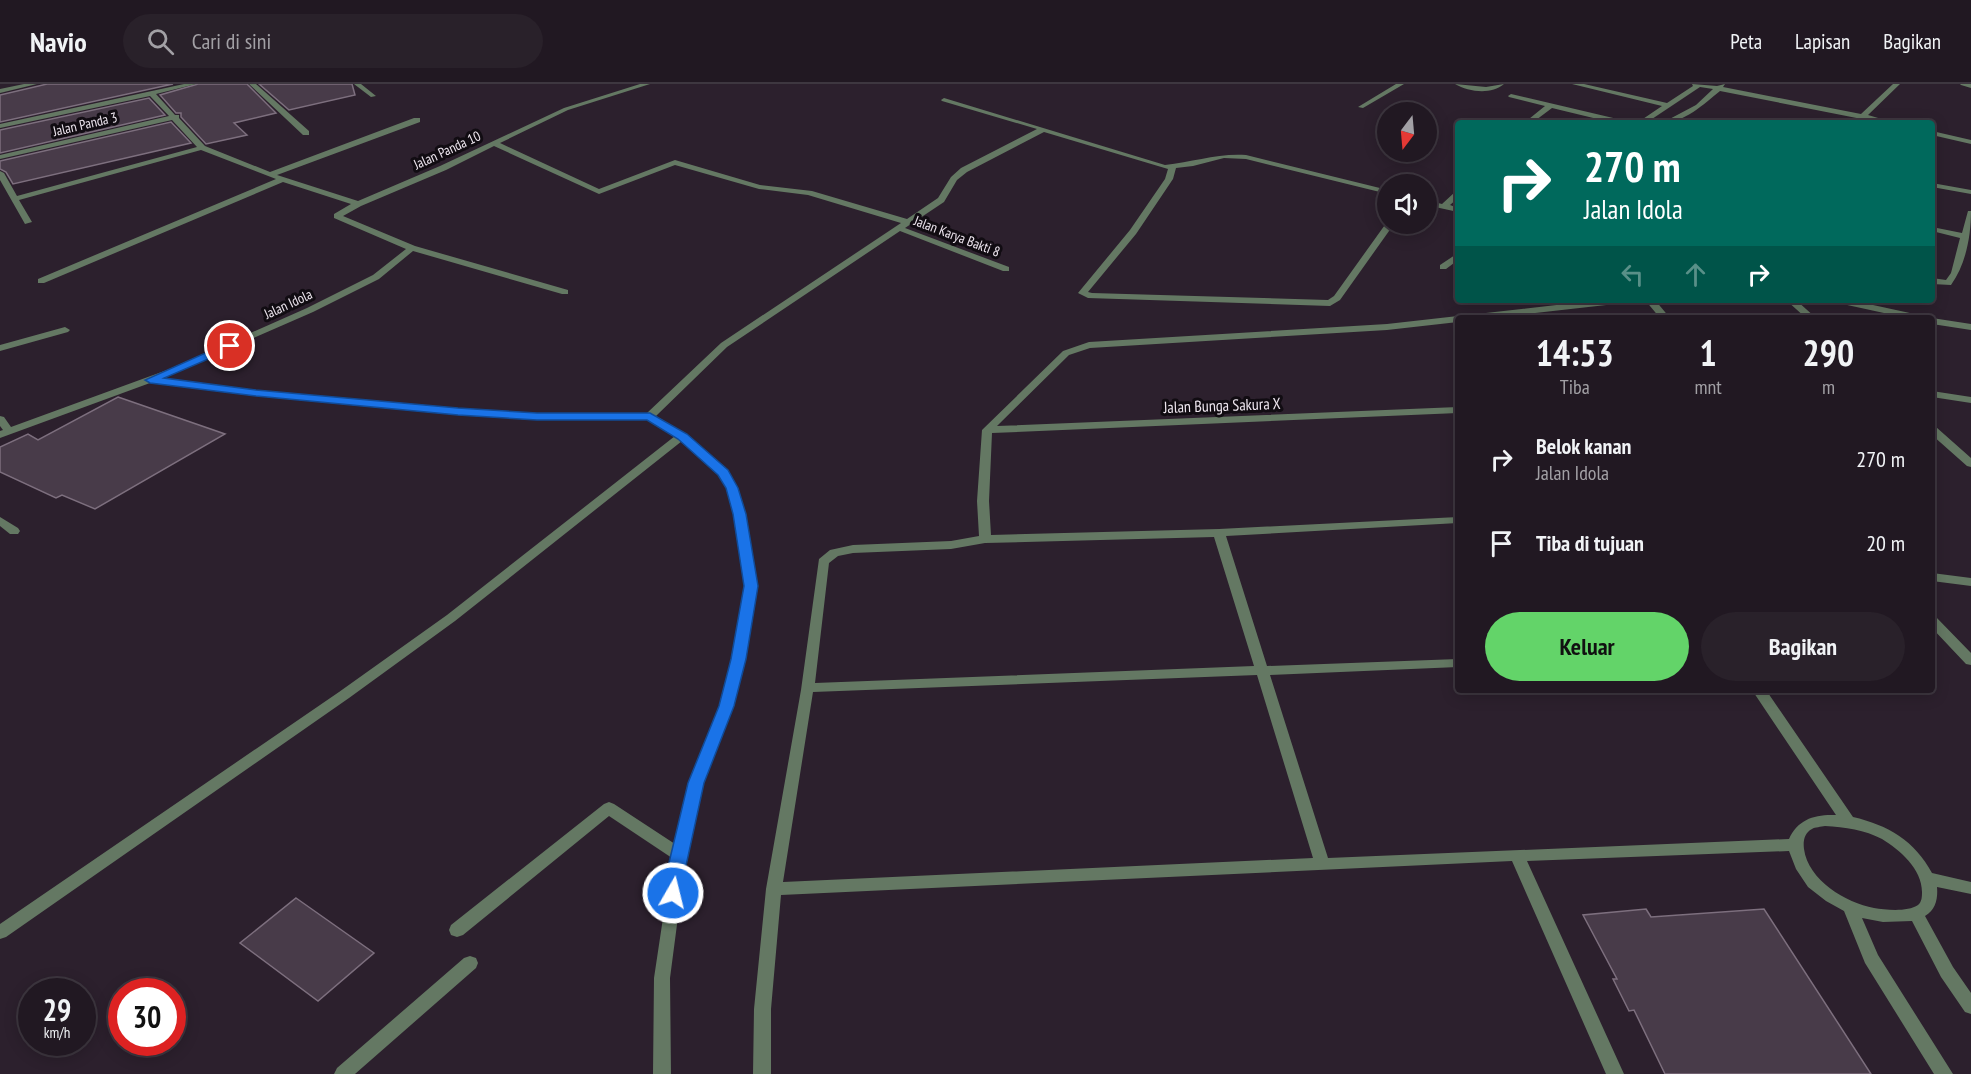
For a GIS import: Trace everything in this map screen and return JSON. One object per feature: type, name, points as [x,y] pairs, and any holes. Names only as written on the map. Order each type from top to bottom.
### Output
[{"type":"street","points":[[0,91],[34,84]]},
{"type":"street","points":[[0,126],[193,84]]},
{"type":"street","points":[[252,84],[306,133]]},
{"type":"street","points":[[357,84],[373,96]]},
{"type":"street","name":"Jalan Panda 10","points":[[412,248],[338,218],[341,213],[358,204],[443,168],[566,109],[646,84]]},
{"type":"street","points":[[1361,107],[1401,84]]},
{"type":"street","points":[[1458,84],[1485,89],[1495,88],[1501,84]]},
{"type":"street","points":[[1575,84],[1668,105]]},
{"type":"street","points":[[1646,120],[1697,84],[1720,86],[1879,120]]},
{"type":"street","points":[[1863,116],[1897,84]]},
{"type":"street","points":[[1963,84],[1971,86]]},
{"type":"street","points":[[1672,120],[1698,106],[1720,86]]},
{"type":"street","points":[[151,93],[177,117],[202,148],[269,175],[358,204]]},
{"type":"street","points":[[1511,96],[1610,120]]},
{"type":"street","points":[[944,99],[1136,159],[1172,167],[1224,156],[1246,157],[1377,189]]},
{"type":"street","points":[[1532,120],[1550,106]]},
{"type":"street","name":"Jalan Panda 3","points":[[0,157],[177,117]]},
{"type":"street","points":[[269,175],[417,120]]},
{"type":"street","points":[[650,416],[724,345],[941,200],[954,179],[964,170],[1043,129]]},
{"type":"street","points":[[1935,134],[1971,142]]},
{"type":"street","points":[[493,143],[599,192],[675,162],[759,186],[809,193],[907,222]]},
{"type":"street","points":[[14,199],[202,148]]},
{"type":"street","points":[[1172,167],[1170,177],[1133,232],[1082,293],[1091,296],[1330,303],[1383,234]]},
{"type":"street","points":[[0,173],[28,222]]},
{"type":"street","points":[[41,281],[283,179]]},
{"type":"street","points":[[1935,186],[1971,192]]},
{"type":"street","points":[[1443,207],[1455,197]]},
{"type":"street","points":[[1437,205],[1455,209]]},
{"type":"street","points":[[1935,282],[1950,281],[1955,273],[1971,213]]},
{"type":"street","name":"Jalan Karya Bakti 8","points":[[898,228],[1006,269]]},
{"type":"street","points":[[1935,230],[1964,236]]},
{"type":"street","points":[[412,248],[565,292]]},
{"type":"street","name":"Jalan Idola","points":[[5,433],[150,380],[310,310],[382,273],[412,248]]},
{"type":"street","points":[[1443,267],[1455,258]]},
{"type":"street","points":[[1505,315],[1600,303]]},
{"type":"street","points":[[1652,303],[1662,315]]},
{"type":"street","points":[[1794,303],[1808,315]]},
{"type":"street","points":[[1852,303],[1906,315]]},
{"type":"street","points":[[985,539],[983,501],[987,430],[1066,353],[1089,345],[1387,327],[1455,319]]},
{"type":"street","points":[[1935,321],[1971,327]]},
{"type":"street","points":[[0,348],[65,330]]},
{"type":"street","points":[[150,380],[256,393],[458,412],[537,417],[650,416],[682,436],[723,473],[732,488],[740,514],[751,586],[739,659],[727,706],[696,783],[679,855],[662,978],[662,1074]]},
{"type":"street","points":[[1935,394],[1971,400]]},
{"type":"street","name":"Jalan Bunga Sakura X","points":[[987,430],[1455,410]]},
{"type":"street","points":[[0,419],[5,433]]},
{"type":"street","points":[[1935,432],[1971,464]]},
{"type":"street","points":[[0,932],[344,695],[451,618],[682,436]]},
{"type":"street","points":[[0,520],[14,531]]},
{"type":"street","points":[[762,1074],[760,1029],[774,889],[788,792],[819,615],[823,562],[834,553],[853,549],[951,544],[985,539],[1220,533],[1455,520]]},
{"type":"street","points":[[1220,533],[1322,863]]},
{"type":"street","points":[[1935,577],[1971,582]]},
{"type":"street","points":[[1935,623],[1971,661]]},
{"type":"street","points":[[807,688],[1455,663]]},
{"type":"street","points":[[1761,693],[1848,821]]},
{"type":"street","points":[[457,930],[609,808],[679,855]]},
{"type":"street","points":[[1825,820],[1848,821],[1874,828],[1899,842],[1918,860],[1930,879],[1931,896],[1921,910],[1903,917],[1877,916],[1850,907],[1825,892],[1806,874],[1796,855],[1796,845],[1796,838],[1806,826],[1825,820]]},
{"type":"street","points":[[774,889],[1322,863],[1796,845]]},
{"type":"street","points":[[1517,855],[1615,1074]]},
{"type":"street","points":[[1930,879],[1971,888]]},
{"type":"street","points":[[1850,907],[1871,958],[1944,1074]]},
{"type":"street","points":[[1915,912],[1947,972],[1971,1007]]},
{"type":"street","points":[[343,1074],[470,963]]},
{"type":"building","points":[[47,84],[173,84],[0,122],[0,95]]},
{"type":"building","points":[[198,84],[247,84],[276,113],[234,123],[247,135],[206,144],[181,117],[181,113],[176,113],[160,95]]},
{"type":"building","points":[[259,84],[352,84],[355,95],[289,110]]},
{"type":"building","points":[[149,98],[165,115],[0,153],[0,130]]},
{"type":"building","points":[[171,122],[191,143],[13,184],[6,172],[0,169],[0,161]]},
{"type":"building","points":[[118,397],[225,434],[95,509],[62,495],[56,498],[0,472],[0,447],[28,434],[38,440]]},
{"type":"building","points":[[296,898],[374,953],[318,1001],[240,943]]},
{"type":"building","points":[[1646,909],[1651,917],[1764,909],[1871,1074],[1665,1074],[1634,1010],[1629,1011],[1613,979],[1617,979],[1583,915]]},
{"type":"route","points":[[230,346],[150,380],[256,393],[458,412],[537,417],[650,416],[682,436],[723,473],[732,488],[740,514],[751,586],[739,659],[727,706],[696,783],[675,871],[673,893]]}]
